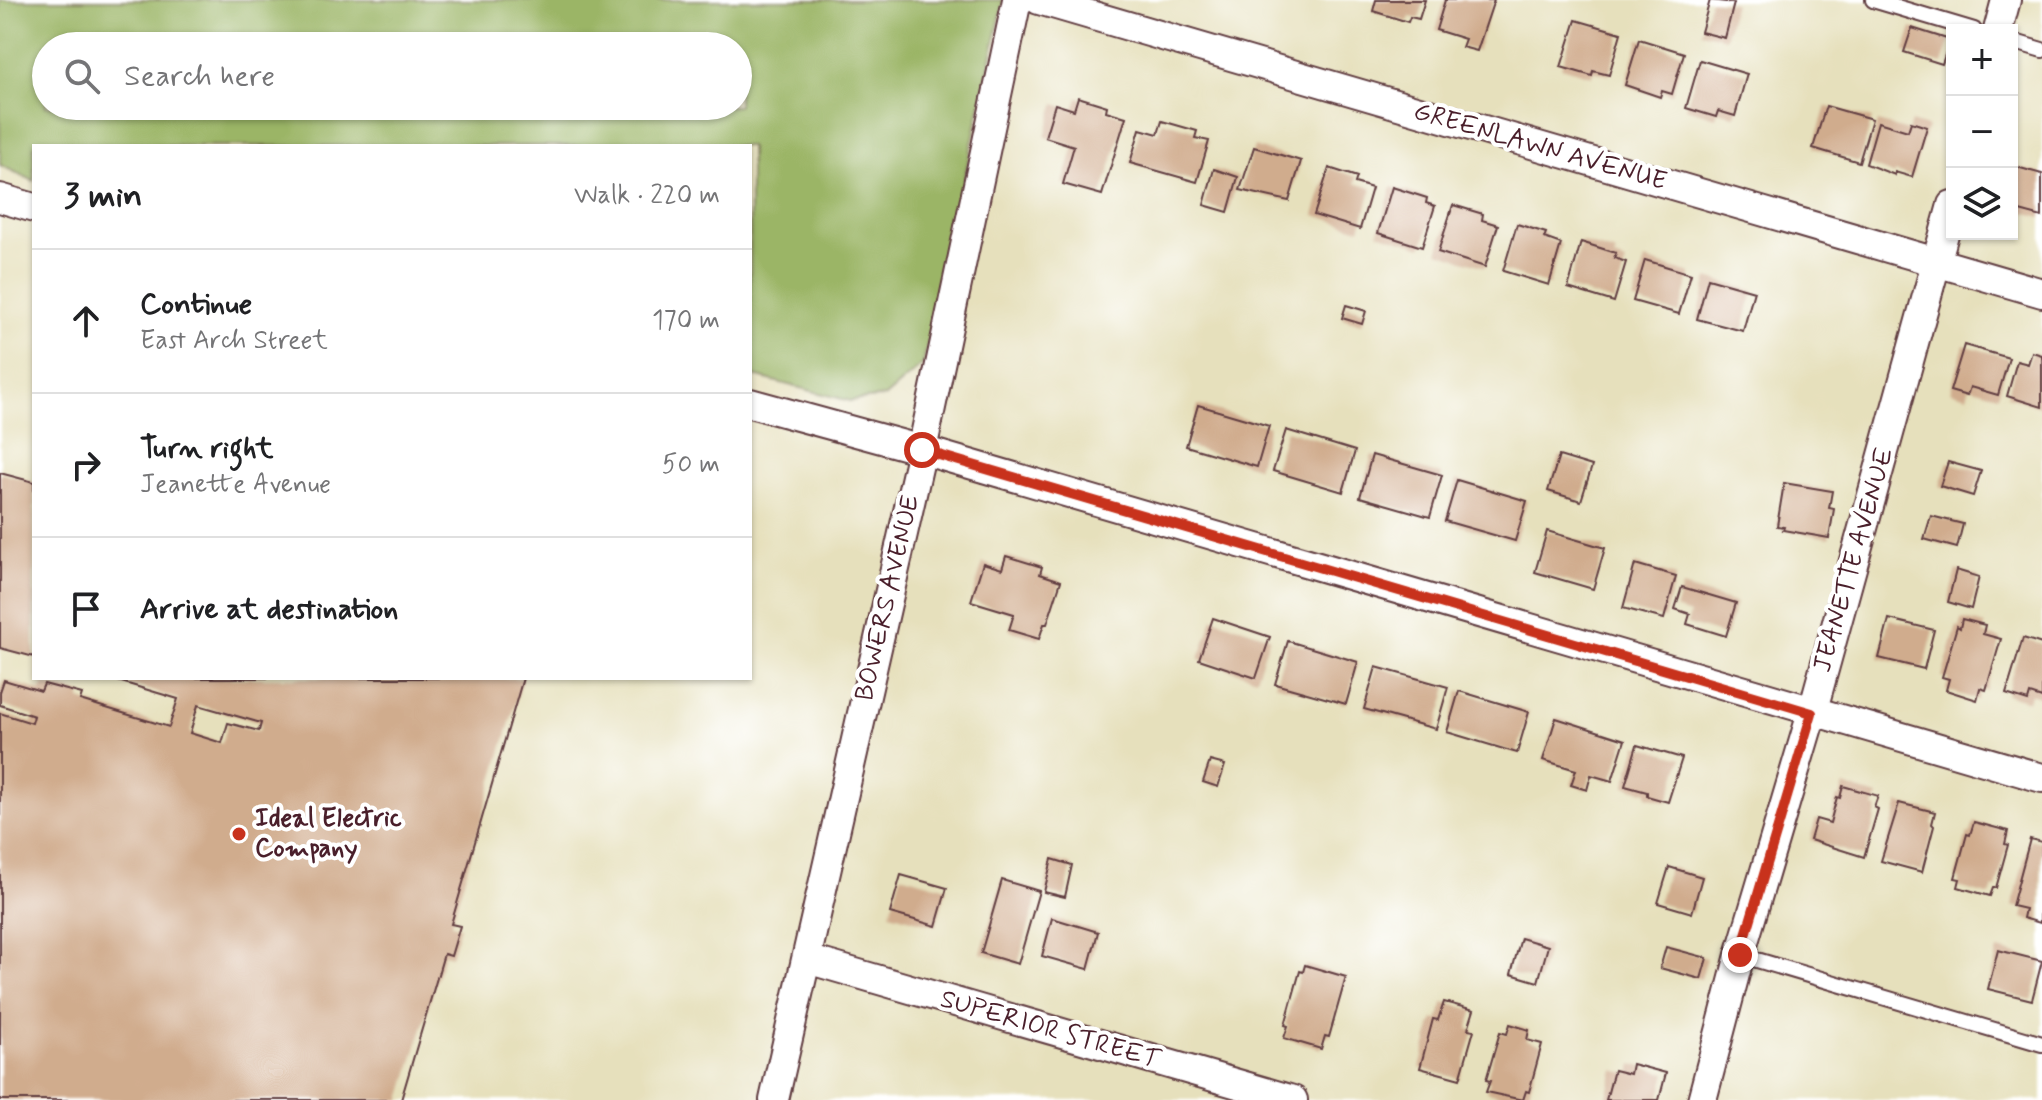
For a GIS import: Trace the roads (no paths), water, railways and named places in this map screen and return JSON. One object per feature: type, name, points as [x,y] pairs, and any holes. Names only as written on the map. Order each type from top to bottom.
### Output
[{"type":"street","name":"BOWERS AVENUE","points":[[774,1100],[922,450],[1017,0]]},
{"type":"street","name":"GREENLAWN AVENUE","points":[[1039,0],[2042,293]]},
{"type":"street","points":[[2000,24],[2006,0]]},
{"type":"street","points":[[0,198],[32,207]]},
{"type":"street","name":"JEANETTE AVENUE","points":[[1702,1100],[1740,955],[1812,713],[1946,228]]},
{"type":"street","points":[[752,404],[922,450],[2042,778]]},
{"type":"street","name":"SUPERIOR STREET","points":[[807,959],[1293,1100]]},
{"type":"lane","points":[[1873,0],[1954,24]]},
{"type":"lane","points":[[2018,43],[2042,50]]},
{"type":"lane","points":[[1740,955],[2042,1044]]},
{"type":"place","name":"Ideal Electric Company","points":[[239,834]]}]
